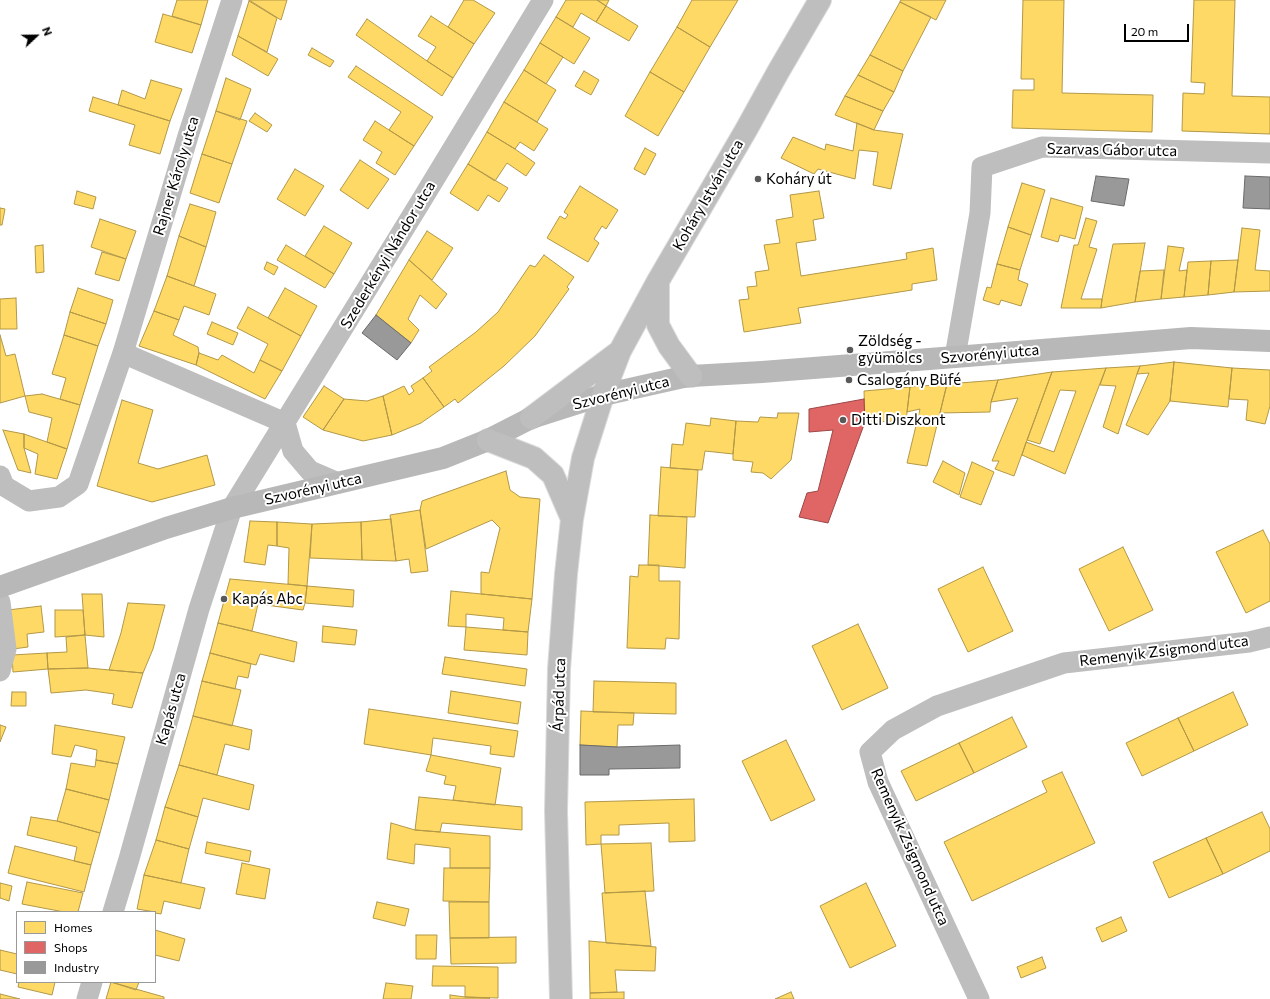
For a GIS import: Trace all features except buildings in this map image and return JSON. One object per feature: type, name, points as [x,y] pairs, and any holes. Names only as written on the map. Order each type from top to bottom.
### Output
[{"type":"main road","name":"Koháry István utca","points":[[603,395],[620,351],[658,281],[820,0]]},
{"type":"main road","points":[[658,281],[658,325],[669,346],[691,376]]},
{"type":"main road","points":[[531,418],[620,351]]},
{"type":"main road","name":"Árpád utca","points":[[561,999],[556,811],[558,685],[566,574],[572,519],[583,458],[603,395]]},
{"type":"main road","points":[[488,440],[534,458],[553,475],[572,519]]},
{"type":"street","name":"Rajner Károly utca","points":[[0,476],[4,486],[29,501],[59,497],[78,484],[123,353],[188,136],[232,0]]},
{"type":"street","name":"Szederkényi Nándor utca","points":[[232,508],[543,0]]},
{"type":"street","name":"Szarvas Gábor utca","points":[[955,357],[980,213],[982,167],[1042,147],[1270,153]]},
{"type":"street","name":"Szvorényi utca","points":[[0,588],[166,528],[232,508],[443,458],[488,440],[531,418],[603,395],[691,376],[762,372],[1191,338],[1270,341]]},
{"type":"street","points":[[123,353],[285,423],[293,451],[310,471],[338,483]]},
{"type":"street","name":"Kapás utca","points":[[113,911],[199,609],[232,508]]},
{"type":"street","points":[[0,602],[6,649],[0,671]]},
{"type":"street","name":"Remenyik Zsigmond utca","points":[[979,999],[881,789],[870,752],[893,730],[937,706],[1064,663],[1249,642],[1270,637]]},
{"type":"street","points":[[87,999],[92,983]]},
{"type":"place","name":"Koháry út","points":[[758,179]]},
{"type":"place","name":"Zöldség - gyümölcs","points":[[850,350]]},
{"type":"place","name":"Csalogány Büfé","points":[[849,380]]},
{"type":"place","name":"Ditti Diszkont","points":[[843,420]]},
{"type":"place","name":"Kapás Abc","points":[[224,599]]}]
